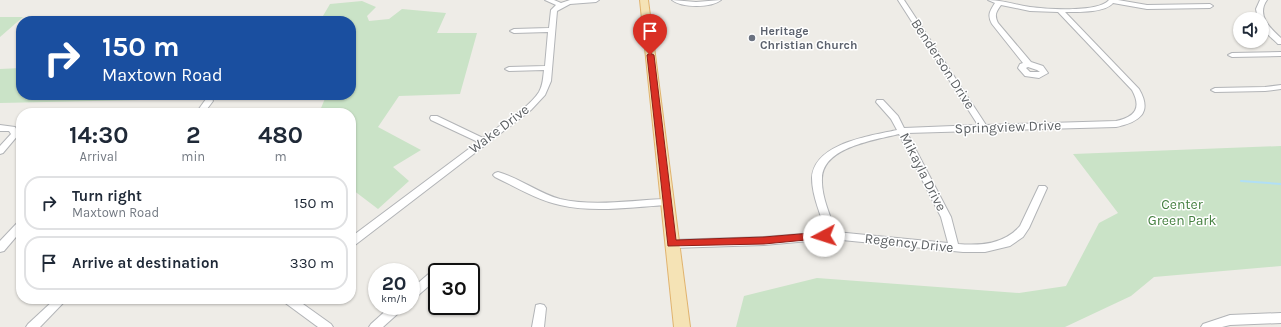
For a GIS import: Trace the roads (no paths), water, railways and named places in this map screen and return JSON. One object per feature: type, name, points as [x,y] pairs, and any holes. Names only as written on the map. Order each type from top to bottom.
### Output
[{"type":"main road","points":[[644,0],[682,327]]},
{"type":"street","points":[[548,0],[561,5],[573,1],[596,0]]},
{"type":"street","points":[[675,0],[682,3],[712,2],[718,0]]},
{"type":"street","name":"Benderson Drive","points":[[901,0],[984,128]]},
{"type":"street","points":[[991,0],[1026,8],[1059,10],[1100,8],[1108,6],[1112,0],[1147,7],[1210,6]]},
{"type":"street","points":[[1259,12],[1264,0]]},
{"type":"street","points":[[999,3],[992,13],[994,22],[1028,64]]},
{"type":"street","name":"Wake Drive","points":[[356,238],[538,98],[547,81],[553,13],[561,5]]},
{"type":"street","name":"Springview Drive","points":[[832,235],[818,184],[818,171],[830,154],[845,146],[902,131],[1116,124],[1132,120],[1140,111],[1141,99],[1134,89],[1059,10]]},
{"type":"street","points":[[514,31],[552,30]]},
{"type":"street","points":[[1269,31],[1281,42]]},
{"type":"street","points":[[1232,55],[1281,54]]},
{"type":"street","points":[[509,69],[549,68]]},
{"type":"street","points":[[1215,90],[1264,89],[1281,87]]},
{"type":"street","points":[[204,108],[209,101]]},
{"type":"street","name":"Mikayla Drive","points":[[880,102],[895,118],[946,217],[954,247]]},
{"type":"street","points":[[434,118],[483,141]]},
{"type":"street","points":[[0,128],[12,129],[15,132],[14,138],[0,151]]},
{"type":"street","points":[[498,175],[549,199],[566,203],[586,205],[667,202]]},
{"type":"street","name":"Regency Drive","points":[[672,244],[764,241],[832,235],[954,247],[985,248],[1001,245],[1013,239],[1024,228],[1042,188]]},
{"type":"street","points":[[0,248],[16,230]]},
{"type":"street","points":[[420,288],[428,281]]},
{"type":"street","points":[[32,327],[57,304]]},
{"type":"street","points":[[295,304],[328,327]]},
{"type":"street","points":[[538,327],[540,308]]},
{"type":"street","points":[[375,327],[389,315]]},
{"type":"street","points":[[1207,327],[1230,320],[1281,318]]},
{"type":"waterway","points":[[1241,181],[1281,184]]},
{"type":"place","name":"Heritage Christian Church","points":[[752,38]]},
{"type":"park label","name":"Center Green Park","points":[[1182,212]]}]
